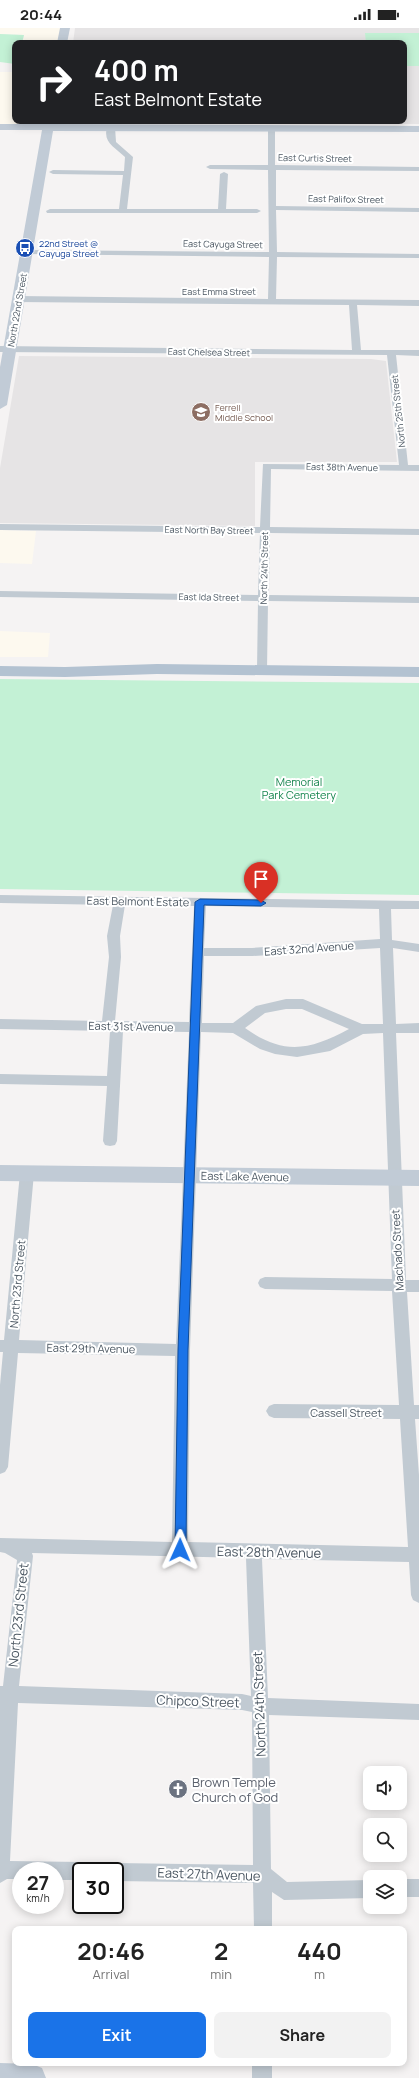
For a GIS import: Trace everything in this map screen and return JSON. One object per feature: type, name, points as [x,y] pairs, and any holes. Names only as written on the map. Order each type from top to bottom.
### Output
[{"type":"main road","points":[[0,660],[49,661],[157,669]]},
{"type":"main road","points":[[0,671],[65,672],[157,669],[419,672]]},
{"type":"street","points":[[63,40],[65,28]]},
{"type":"street","points":[[0,127],[49,124],[111,127],[419,129]]},
{"type":"street","name":"North 22nd Street","points":[[0,405],[5,350],[18,299],[49,124]]},
{"type":"street","points":[[111,127],[109,137],[113,146],[129,157],[123,211]]},
{"type":"street","points":[[270,128],[273,254],[272,301]]},
{"type":"street","name":"East Curtis Street","points":[[210,167],[419,169]]},
{"type":"street","points":[[54,172],[127,173]]},
{"type":"street","points":[[222,211],[224,174]]},
{"type":"street","name":"East Palifox Street","points":[[272,208],[419,210]]},
{"type":"street","points":[[50,211],[257,211]]},
{"type":"street","name":"East Cayuga Street","points":[[27,252],[419,256]]},
{"type":"street","name":"East Emma Street","points":[[18,299],[419,303]]},
{"type":"street","points":[[353,302],[357,353]]},
{"type":"street","name":"East Chelsea Street","points":[[5,350],[419,354]]},
{"type":"street","name":"North 25th Street","points":[[391,353],[404,468]]},
{"type":"street","name":"East 38th Avenue","points":[[266,466],[419,468]]},
{"type":"street","name":"North 24th Street","points":[[262,670],[266,466]]},
{"type":"street","name":"East North Bay Street","points":[[0,527],[419,532]]},
{"type":"street","name":"East Ida Street","points":[[0,594],[419,600]]},
{"type":"street","name":"East Belmont Estate","points":[[0,899],[419,905]]},
{"type":"street","points":[[110,1141],[114,1081],[113,1025],[115,957],[112,947],[113,931],[118,918],[120,901]]},
{"type":"street","points":[[180,1550],[183,1350],[200,902]]},
{"type":"street","name":"Machado Street","points":[[385,905],[390,1028],[393,1178],[399,1285],[413,1412],[419,1595]]},
{"type":"street","name":"East 32nd Avenue","points":[[198,952],[252,952],[386,943],[419,948]]},
{"type":"street","points":[[362,1029],[303,1004],[286,1004],[261,1009],[236,1028],[247,1037],[265,1046],[291,1051],[320,1049],[362,1029],[419,1028]]},
{"type":"street","name":"East 31st Avenue","points":[[0,1024],[236,1028]]},
{"type":"street","points":[[0,1079],[114,1081]]},
{"type":"street","name":"East Lake Avenue","points":[[0,1173],[419,1178]]},
{"type":"street","name":"North 23rd Street","points":[[0,1467],[6,1346],[27,1173]]},
{"type":"street","points":[[265,1283],[419,1286]]},
{"type":"street","name":"East 29th Avenue","points":[[6,1346],[183,1350]]},
{"type":"street","name":"Cassell Street","points":[[274,1411],[413,1412]]},
{"type":"street","name":"North 23rd Street","points":[[0,1874],[5,1695],[25,1556],[3,1542]]},
{"type":"street","name":"East 28th Avenue","points":[[3,1542],[180,1550],[417,1555]]},
{"type":"street","name":"North 24th Street","points":[[254,1552],[260,1706],[263,1874],[262,1926]]},
{"type":"street","name":"Chipco Street","points":[[5,1695],[242,1702],[260,1706],[419,1712]]},
{"type":"street","points":[[0,1870],[72,1871]]},
{"type":"street","name":"East 27th Avenue","points":[[124,1872],[263,1874],[284,1891],[363,1889]]},
{"type":"street","points":[[407,1888],[419,1888]]},
{"type":"street","points":[[262,2066],[262,2078]]},
{"type":"street","points":[[0,2077],[32,2078]]},
{"type":"shaded area","points":[[0,28],[61,28],[59,40],[23,40],[24,35],[0,34]]},
{"type":"shaded area","points":[[75,28],[419,28],[419,124],[407,124],[407,40],[73,40]]},
{"type":"shaded area","points":[[0,72],[12,72],[12,124],[45,125],[0,125]]},
{"type":"shaded area","name":"Ferrell Middle School","points":[[19,356],[371,359],[386,361],[397,462],[255,462],[255,526],[0,523],[0,468]]},
{"type":"shaded area","points":[[0,530],[36,531],[32,564],[0,563]]},
{"type":"shaded area","points":[[0,631],[50,633],[48,657],[0,657]]},
{"type":"green space","points":[[365,33],[419,33],[419,66],[407,66],[407,40],[366,40]]},
{"type":"green space","points":[[0,34],[24,35],[23,40],[12,40],[12,64],[0,62]]},
{"type":"green space","name":"Memorial Park Cemetery","points":[[0,679],[419,683],[419,895],[0,889]]},
{"type":"place","name":"22nd Street @ Cayuga Street","points":[[25,248]]},
{"type":"place","name":"Ferrell Middle School","points":[[201,412]]},
{"type":"place","name":"Brown Temple Church of God","points":[[178,1789]]},
{"type":"route","points":[[180,1550],[183,1350],[200,902],[261,903]]}]
